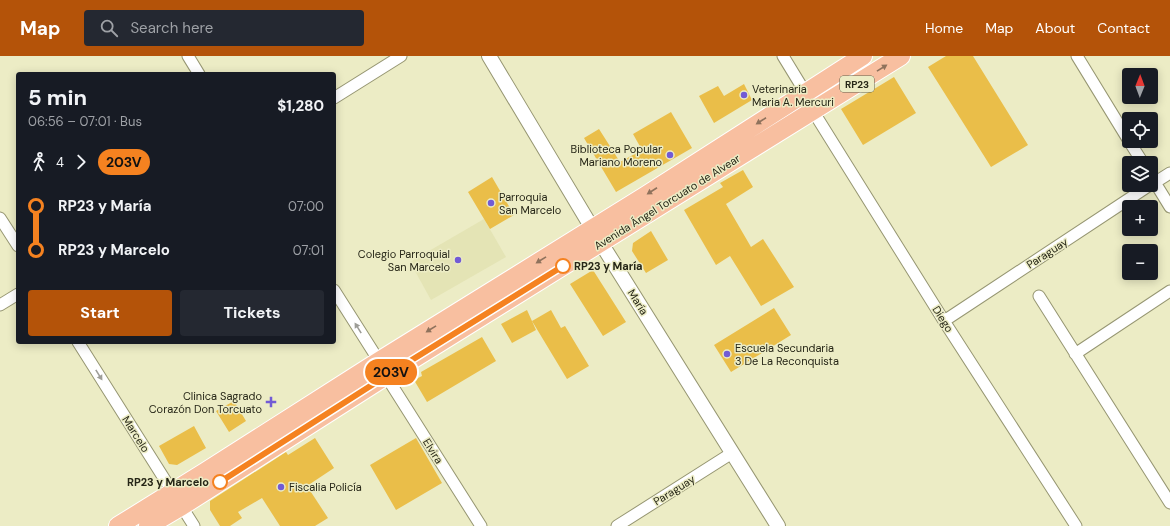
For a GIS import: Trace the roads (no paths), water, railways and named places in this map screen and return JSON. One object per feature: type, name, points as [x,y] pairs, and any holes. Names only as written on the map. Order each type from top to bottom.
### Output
[{"type":"main road","name":"Avenida Ángel Torcuato de Alvear","points":[[118,526],[177,499],[382,368],[593,227],[645,196],[863,56]]},
{"type":"main road","name":"Avenida Ángel Torcuato de Alvear","points":[[382,368],[601,243],[901,56]]},
{"type":"main road","name":"Avenida Ángel Torcuato de Alvear","points":[[148,526],[177,499]]},
{"type":"street","points":[[188,56],[198,72]]},
{"type":"street","points":[[336,97],[401,56]]},
{"type":"street","name":"María","points":[[489,56],[593,227],[601,243],[778,526]]},
{"type":"street","points":[[783,56],[805,92]]},
{"type":"street","points":[[1076,56],[1122,130]]},
{"type":"street","name":"Diego","points":[[814,111],[944,321],[1076,526]]},
{"type":"street","name":"Paraguay","points":[[1158,179],[1170,173]]},
{"type":"street","points":[[1158,190],[1170,207]]},
{"type":"street","name":"Paraguay","points":[[944,321],[1137,192]]},
{"type":"street","points":[[0,218],[16,243]]},
{"type":"street","points":[[1075,354],[1170,291]]},
{"type":"street","name":"Elvira","points":[[336,293],[481,526]]},
{"type":"street","points":[[0,305],[16,295]]},
{"type":"street","points":[[1039,296],[1170,503]]},
{"type":"street","name":"Marcelo","points":[[79,344],[194,526]]},
{"type":"street","name":"Paraguay","points":[[617,526],[732,453]]},
{"type":"place","name":"Veterinaria Maria A. Mercuri","points":[[744,95]]},
{"type":"place","name":"Biblioteca Popular Mariano Moreno","points":[[670,155]]},
{"type":"place","name":"Parroquia San Marcelo","points":[[491,203]]},
{"type":"place","name":"Colegio Parroquial San Marcelo","points":[[458,260]]},
{"type":"place","name":"RP23 y María","points":[[563,266]]},
{"type":"place","name":"Escuela Secundaria 3 De La Reconquista","points":[[727,354]]},
{"type":"place","name":"Clinica Sagrado Corazón Don Torcuato","points":[[271,402]]},
{"type":"place","name":"RP23 y Marcelo","points":[[220,482]]},
{"type":"place","name":"Fiscalia Policía","points":[[281,487]]}]
